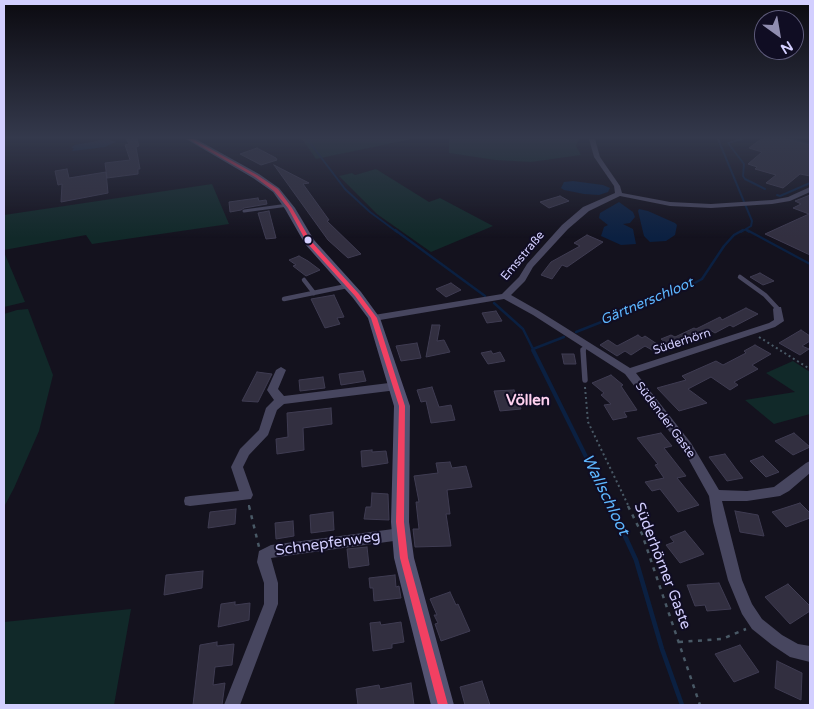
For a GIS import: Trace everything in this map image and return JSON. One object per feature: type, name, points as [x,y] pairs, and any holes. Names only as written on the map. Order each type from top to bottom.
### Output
[{"type":"street","points":[[248,172],[276,190],[288,205],[309,242],[348,285],[374,318],[402,406],[401,534],[409,580],[443,705]]},
{"type":"street","points":[[609,172],[619,194],[692,206],[745,204],[790,198],[810,189]]},
{"type":"street","name":"Emsstraße","points":[[374,318],[505,296],[522,279],[530,266],[565,227],[586,210],[619,194]]},
{"type":"street","points":[[505,296],[536,313],[628,372]]},
{"type":"street","name":"Süderhörn","points":[[628,372],[779,321],[778,310]]},
{"type":"street","points":[[281,370],[272,390],[281,400]]},
{"type":"street","name":"Südender Gaste","points":[[628,372],[686,446],[715,495],[720,522],[738,587],[747,609],[757,624],[786,647],[810,654]]},
{"type":"street","points":[[190,501],[246,495],[237,467],[244,452],[264,432],[272,408],[281,400],[397,386]]},
{"type":"street","points":[[715,495],[747,496],[776,492],[810,466]]},
{"type":"street","name":"Schnepfenweg","points":[[232,705],[271,604],[271,583],[264,562],[264,555],[271,551],[401,534]]},
{"type":"lane","points":[[244,212],[288,205]]},
{"type":"lane","points":[[740,277],[765,295],[778,310]]},
{"type":"lane","points":[[304,280],[314,293]]},
{"type":"lane","points":[[284,299],[348,285]]},
{"type":"lane","points":[[584,380],[583,348],[586,345]]},
{"type":"path","points":[[750,332],[810,369]]},
{"type":"path","name":"Süderhörner Gaste","points":[[584,380],[588,422],[642,534],[700,705]]},
{"type":"path","points":[[246,495],[259,547],[264,555]]},
{"type":"path","points":[[679,642],[722,639],[757,624]]},
{"type":"green space","points":[[365,172],[381,172],[429,202],[440,198],[493,226],[431,252],[377,214],[339,176],[352,173],[355,175]]},
{"type":"green space","points":[[212,184],[229,224],[92,244],[86,235],[4,250],[4,215]]},
{"type":"green space","points":[[4,252],[25,302],[4,307]]},
{"type":"green space","points":[[28,309],[53,375],[39,431],[4,507],[4,314]]},
{"type":"green space","points":[[793,361],[810,372],[810,414],[774,424],[745,400],[795,392],[766,373]]},
{"type":"green space","points":[[131,609],[114,705],[4,705],[4,622]]},
{"type":"water","points":[[573,181],[603,185],[610,188],[608,192],[599,195],[584,194],[561,188],[564,182]]},
{"type":"water","points":[[619,202],[633,212],[635,217],[630,223],[623,224],[633,229],[636,244],[621,245],[601,236],[604,227],[608,225],[599,218],[600,213]]},
{"type":"water","points":[[639,209],[675,223],[677,225],[675,235],[666,241],[650,242],[644,236]]},
{"type":"building","points":[[55,172],[68,172],[69,178],[106,172],[108,193],[61,202],[62,184],[58,185]]},
{"type":"building","points":[[106,172],[138,172],[138,174],[107,178]]},
{"type":"building","points":[[279,172],[288,172],[309,183],[303,184],[329,220],[327,221],[361,254],[348,258],[328,240]]},
{"type":"building","points":[[766,172],[810,172],[810,176],[800,174],[783,188],[766,183],[776,175]]},
{"type":"building","points":[[810,195],[810,255],[765,234],[809,214],[793,208],[801,204],[795,201]]},
{"type":"building","points":[[560,196],[569,201],[549,208],[540,202]]},
{"type":"building","points":[[258,198],[259,201],[266,200],[267,204],[230,212],[229,202]]},
{"type":"building","points":[[269,211],[276,238],[266,239],[258,213]]},
{"type":"building","points":[[587,235],[603,242],[567,267],[562,265],[552,279],[541,275],[551,262],[580,246],[574,243]]},
{"type":"building","points":[[299,256],[320,270],[306,276],[293,266],[296,265],[289,260]]},
{"type":"building","points":[[760,273],[774,281],[763,285],[750,277]]},
{"type":"building","points":[[451,283],[461,290],[446,297],[436,289]]},
{"type":"building","points":[[334,295],[344,317],[337,318],[340,324],[325,328],[311,299]]},
{"type":"building","points":[[746,308],[758,314],[733,327],[730,325],[715,333],[710,330],[673,348],[661,339],[671,335],[675,337],[720,317],[722,320]]},
{"type":"building","points":[[496,311],[502,321],[487,323],[482,313]]},
{"type":"building","points":[[432,325],[440,325],[437,341],[444,340],[450,352],[426,357]]},
{"type":"building","points":[[801,330],[810,336],[810,341],[802,346],[809,349],[800,355],[779,343]]},
{"type":"building","points":[[638,335],[642,338],[645,336],[660,346],[652,350],[645,346],[631,355],[625,351],[617,356],[600,345],[608,340],[617,346]]},
{"type":"building","points":[[417,343],[421,358],[401,361],[396,346]]},
{"type":"building","points":[[755,345],[771,354],[752,365],[758,369],[734,382],[738,385],[730,390],[711,377],[688,389],[707,403],[679,411],[657,388],[686,380],[682,376],[716,361],[723,365],[746,353],[744,351]]},
{"type":"building","points":[[491,351],[493,354],[500,352],[505,361],[488,364],[481,353]]},
{"type":"building","points":[[562,354],[574,354],[576,364],[564,364]]},
{"type":"building","points":[[363,371],[366,381],[341,385],[339,374]]},
{"type":"building","points":[[257,372],[272,374],[258,402],[242,401]]},
{"type":"building","points":[[611,375],[623,385],[621,386],[637,410],[624,412],[627,417],[613,420],[604,405],[611,404],[601,395],[604,393],[592,383]]},
{"type":"building","points":[[323,377],[325,388],[300,391],[299,380]]},
{"type":"building","points":[[432,387],[439,407],[451,405],[455,420],[431,423],[426,401],[421,402],[417,390]]},
{"type":"building","points":[[514,390],[521,409],[500,411],[494,391]]},
{"type":"building","points":[[331,408],[332,424],[303,428],[304,450],[277,454],[276,439],[288,437],[287,413]]},
{"type":"building","points":[[661,433],[672,446],[664,448],[686,476],[677,478],[699,505],[678,512],[660,489],[652,491],[645,482],[664,478],[655,465],[658,464],[637,438]]},
{"type":"building","points":[[794,433],[810,447],[793,455],[775,441]]},
{"type":"building","points":[[372,450],[372,452],[386,451],[388,463],[362,467],[361,451]]},
{"type":"building","points":[[725,454],[743,478],[727,481],[709,457]]},
{"type":"building","points":[[763,456],[779,472],[766,477],[750,461]]},
{"type":"building","points":[[450,462],[452,468],[466,466],[472,487],[447,490],[450,514],[446,514],[451,546],[415,547],[413,529],[419,529],[416,502],[419,502],[414,476],[438,473],[436,463]]},
{"type":"building","points":[[372,493],[388,494],[389,520],[364,519],[366,507],[371,507]]},
{"type":"building","points":[[800,503],[810,513],[810,518],[786,527],[772,512]]},
{"type":"building","points":[[236,509],[235,524],[208,528],[210,512]]},
{"type":"building","points":[[735,511],[758,515],[764,536],[740,532]]},
{"type":"building","points":[[333,512],[334,530],[311,533],[310,515]]},
{"type":"building","points":[[293,521],[294,536],[276,539],[275,523]]},
{"type":"building","points":[[685,531],[704,554],[680,563],[666,545],[674,542],[670,537]]},
{"type":"building","points":[[367,547],[369,565],[349,568],[347,549]]},
{"type":"building","points":[[203,571],[202,588],[164,595],[166,575]]},
{"type":"building","points":[[395,575],[396,587],[399,586],[401,598],[374,601],[373,588],[370,588],[369,578]]},
{"type":"building","points":[[719,583],[731,609],[707,611],[705,605],[695,606],[687,585]]},
{"type":"building","points":[[788,584],[810,606],[810,611],[790,624],[765,597]]},
{"type":"building","points":[[450,592],[456,605],[458,604],[470,631],[441,641],[435,624],[438,623],[434,615],[437,615],[430,599]]},
{"type":"building","points":[[235,602],[235,605],[250,603],[249,620],[218,627],[221,604]]},
{"type":"building","points":[[380,622],[381,625],[401,622],[404,642],[392,644],[392,648],[373,651],[370,623]]},
{"type":"building","points":[[217,642],[217,646],[234,644],[232,665],[215,667],[213,685],[225,683],[222,705],[193,705],[200,645]]},
{"type":"building","points":[[740,645],[759,672],[734,682],[715,654]]},
{"type":"building","points":[[777,661],[802,673],[801,700],[775,688]]},
{"type":"building","points":[[482,681],[490,705],[465,705],[460,687]]},
{"type":"building","points":[[411,683],[414,705],[358,705],[356,689],[379,685],[380,689]]},
{"type":"waterway","name":"Wallschloot","points":[[332,172],[345,189],[370,212],[397,232]]},
{"type":"waterway","name":"Gärtnerschloot","points":[[732,172],[752,221],[751,226],[741,232]]},
{"type":"waterway","points":[[743,172],[745,179],[765,189]]},
{"type":"waterway","points":[[777,195],[780,196],[810,183]]},
{"type":"waterway","name":"Wallschloot","points":[[395,230],[485,296]]},
{"type":"waterway","name":"Gärtnerschloot","points":[[576,332],[680,291],[702,279],[724,246],[734,235],[743,230]]},
{"type":"waterway","points":[[747,230],[810,264]]},
{"type":"waterway","name":"Wallschloot","points":[[494,303],[523,329],[533,349]]},
{"type":"waterway","name":"Gärtnerschloot","points":[[533,349],[564,337]]},
{"type":"waterway","name":"Wallschloot","points":[[533,350],[611,507]]},
{"type":"waterway","name":"Wallschloot","points":[[611,506],[636,560],[662,649],[682,705]]},
{"type":"transit line","points":[[249,172],[276,190],[290,208],[309,242],[357,295],[374,318],[402,406],[400,522],[404,558],[443,705]]},
{"type":"district","name":"Völlen","points":[[528,401]]}]
